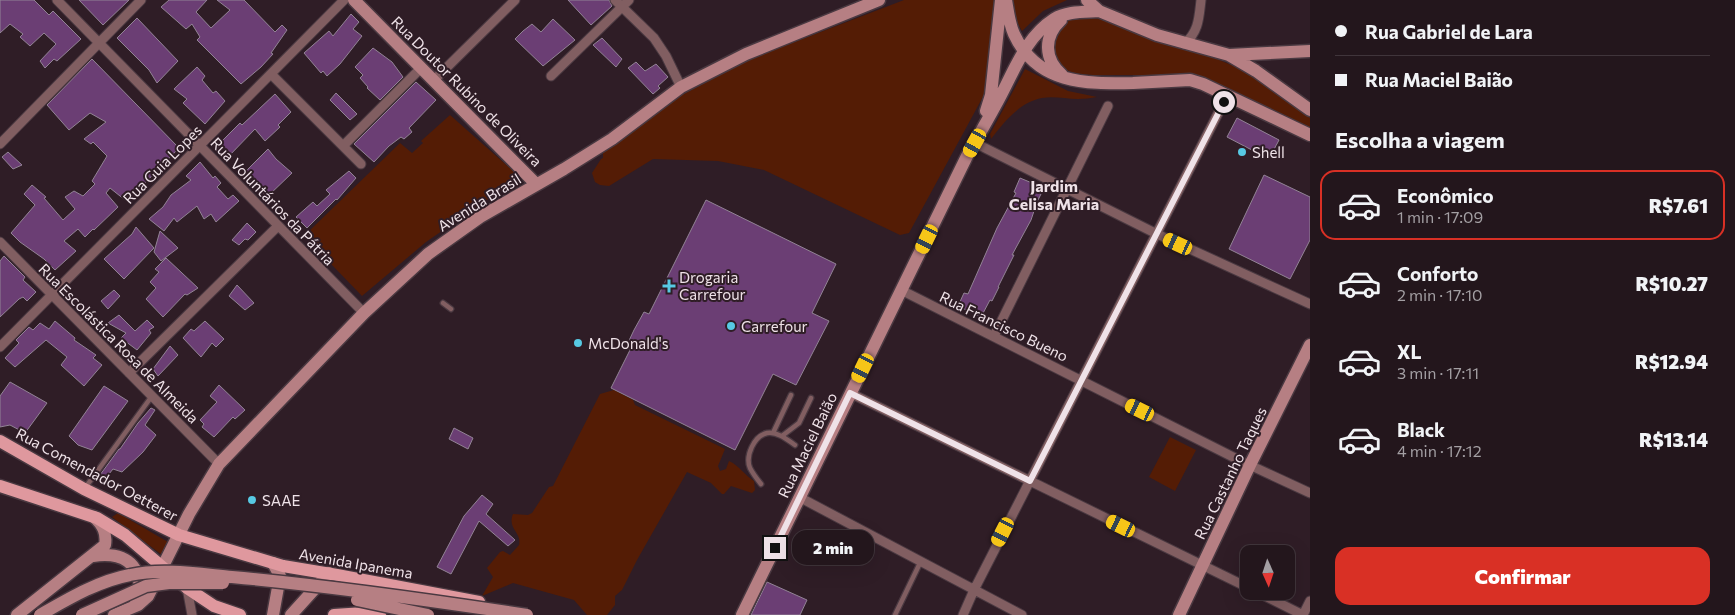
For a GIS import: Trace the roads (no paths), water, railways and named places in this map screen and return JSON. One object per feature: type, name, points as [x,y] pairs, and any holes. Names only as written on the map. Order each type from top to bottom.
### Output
[{"type":"main road","name":"Rua Doutor Rubino de Oliveira","points":[[354,0],[536,184]]},
{"type":"main road","name":"Avenida Brasil","points":[[114,615],[138,605],[148,596],[189,514],[219,464],[364,314],[428,254],[480,217],[612,139],[681,87],[746,54],[879,0]]},
{"type":"main road","points":[[975,143],[991,95],[1001,0]]},
{"type":"main road","points":[[1006,0],[1014,34],[1032,59],[1048,71],[1069,79],[1098,84],[1190,80],[1203,84],[1310,135]]},
{"type":"main road","points":[[1087,0],[1157,35],[1228,55],[1256,71],[1310,110]]},
{"type":"main road","points":[[1069,79],[1061,74],[1050,60],[1047,45],[1048,39],[1056,24],[1067,14],[1096,6]]},
{"type":"main road","name":"Rua Maciel Baião","points":[[742,615],[901,290],[1024,49],[1036,33],[1055,19],[1067,14]]},
{"type":"main road","points":[[1228,55],[1310,51]]},
{"type":"main road","name":"Rua Castanho Taques","points":[[1179,615],[1250,465],[1310,345]]},
{"type":"main road","name":"Rua Comendador Oetterer","points":[[0,441],[84,489],[179,535]]},
{"type":"main road","points":[[0,486],[92,516],[125,535],[187,588],[214,606],[240,615]]},
{"type":"main road","points":[[189,514],[192,529],[202,543]]},
{"type":"main road","points":[[17,615],[105,545],[104,528],[92,516]]},
{"type":"main road","name":"Avenida Ipanema","points":[[179,535],[273,563],[472,601],[527,615]]},
{"type":"main road","points":[[93,556],[110,555],[126,558],[131,562],[138,575],[140,586],[137,597],[114,615]]},
{"type":"main road","points":[[273,563],[280,576],[273,615]]},
{"type":"main road","points":[[40,615],[112,579],[131,574],[172,572],[202,573],[300,583],[527,615]]},
{"type":"main road","points":[[291,615],[329,573]]},
{"type":"main road","points":[[82,615],[146,586],[169,583],[209,582],[238,583],[305,591],[376,603],[428,615]]},
{"type":"main road","points":[[334,615],[380,615]]},
{"type":"street","name":"Rua Voluntários da Pátria","points":[[57,0],[364,314]]},
{"type":"street","points":[[0,144],[141,0]]},
{"type":"street","name":"Rua Guia Lopes","points":[[0,347],[344,0]]},
{"type":"street","points":[[434,80],[515,0]]},
{"type":"street","points":[[1184,44],[1192,36],[1197,26],[1201,0]]},
{"type":"street","points":[[551,76],[622,2],[654,38],[666,56],[681,87]]},
{"type":"street","points":[[343,146],[421,68]]},
{"type":"street","points":[[270,74],[361,164]]},
{"type":"street","points":[[963,615],[1155,233],[1227,96]]},
{"type":"street","points":[[994,336],[1108,106]]},
{"type":"street","points":[[975,143],[1155,233],[1310,304]]},
{"type":"street","points":[[129,372],[278,226]]},
{"type":"street","name":"Rua Escolástica Rosa de Almeida","points":[[0,242],[219,464]]},
{"type":"street","name":"Rua Francisco Bueno","points":[[901,290],[1250,465],[1310,493]]},
{"type":"street","points":[[850,393],[1240,584]]},
{"type":"street","points":[[799,497],[920,563],[1022,615]]},
{"type":"street","points":[[187,588],[192,615]]},
{"type":"street","points":[[1273,600],[1303,615],[1310,601]]},
{"type":"lane","points":[[443,303],[451,309]]},
{"type":"lane","points":[[773,433],[791,395]]},
{"type":"lane","points":[[84,489],[152,396]]},
{"type":"lane","points":[[782,436],[799,423],[810,398]]},
{"type":"lane","points":[[761,484],[750,468],[748,461],[749,453],[758,438],[767,433],[773,433],[782,436],[795,445]]},
{"type":"lane","points":[[895,615],[920,563]]},
{"type":"place","name":"Shell","points":[[1242,152]]},
{"type":"place","name":"Drogaria Carrefour","points":[[669,286]]},
{"type":"place","name":"Carrefour","points":[[731,326]]},
{"type":"place","name":"McDonald's","points":[[578,343]]},
{"type":"place","name":"SAAE","points":[[252,500]]},
{"type":"district","name":"Jardim Celisa Maria","points":[[1054,194]]}]
